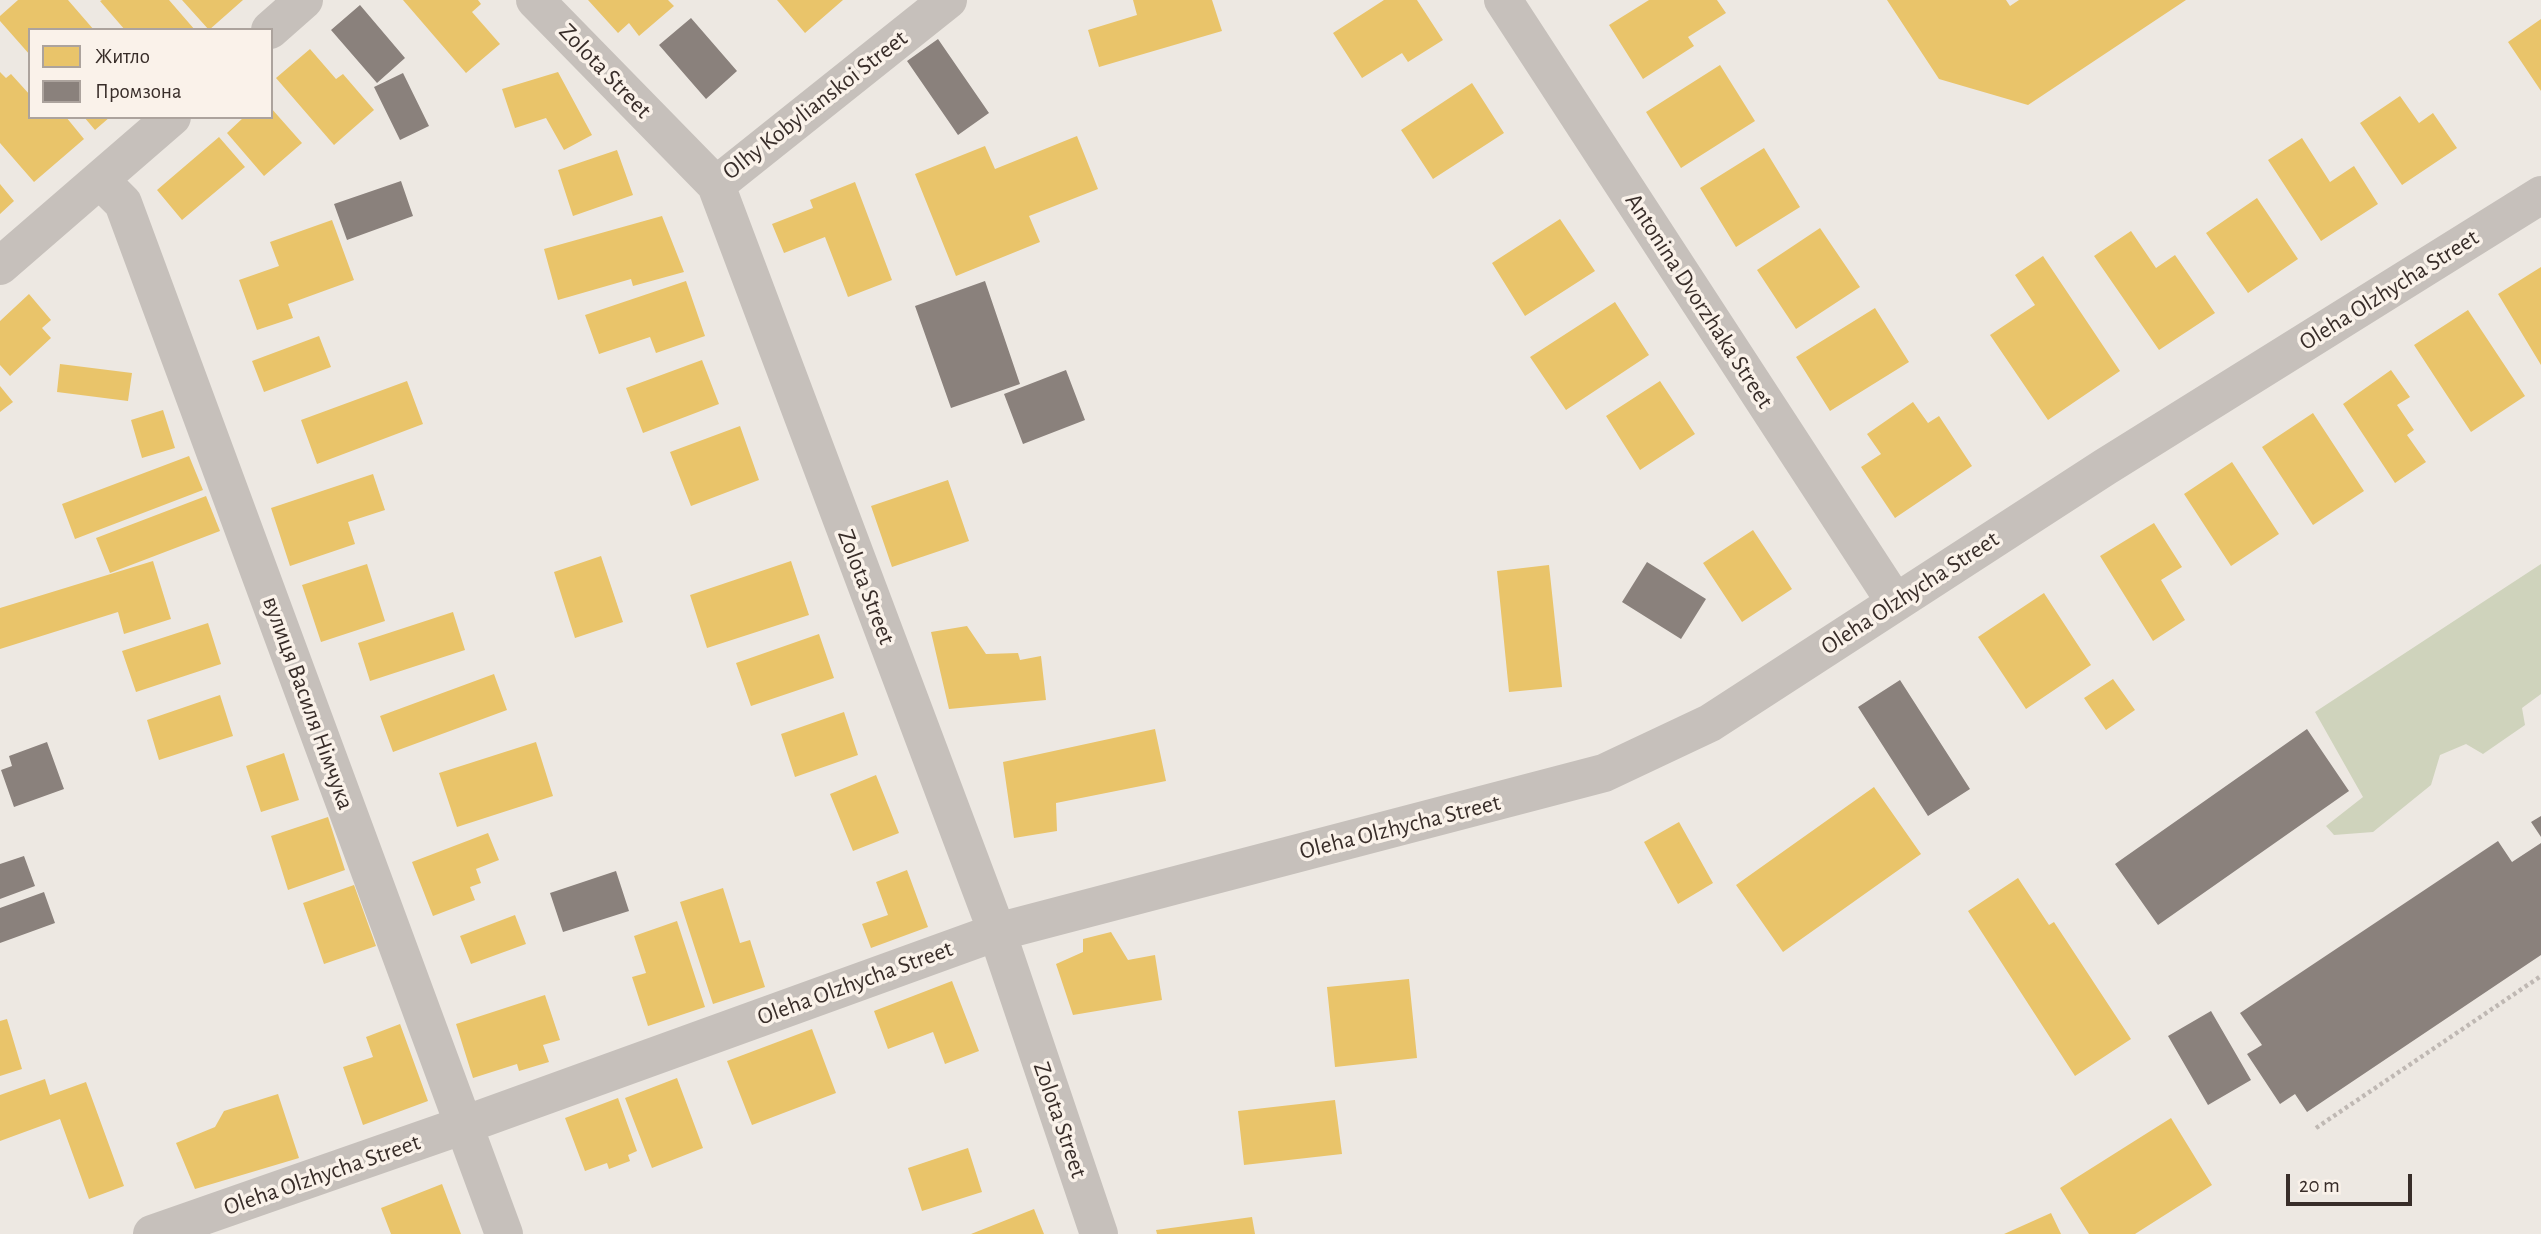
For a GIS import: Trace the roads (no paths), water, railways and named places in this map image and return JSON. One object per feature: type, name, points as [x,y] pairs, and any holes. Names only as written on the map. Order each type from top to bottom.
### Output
[{"type":"street","points":[[272,28],[304,0]]},
{"type":"street","name":"Zolota Street","points":[[535,0],[716,185],[997,932],[1099,1234]]},
{"type":"street","name":"Olhy Kobylianskoi Street","points":[[716,185],[948,0]]},
{"type":"street","name":"Antonina Dvorzhaka Street","points":[[1503,0],[1895,602]]},
{"type":"street","points":[[0,266],[170,119]]},
{"type":"street","name":"вулиця Василя Німчука","points":[[100,180],[123,203],[504,1234]]},
{"type":"street","name":"Oleha Olzhycha Street","points":[[152,1234],[464,1125],[997,932],[1604,773],[1710,723],[2105,467],[2541,195]]}]
